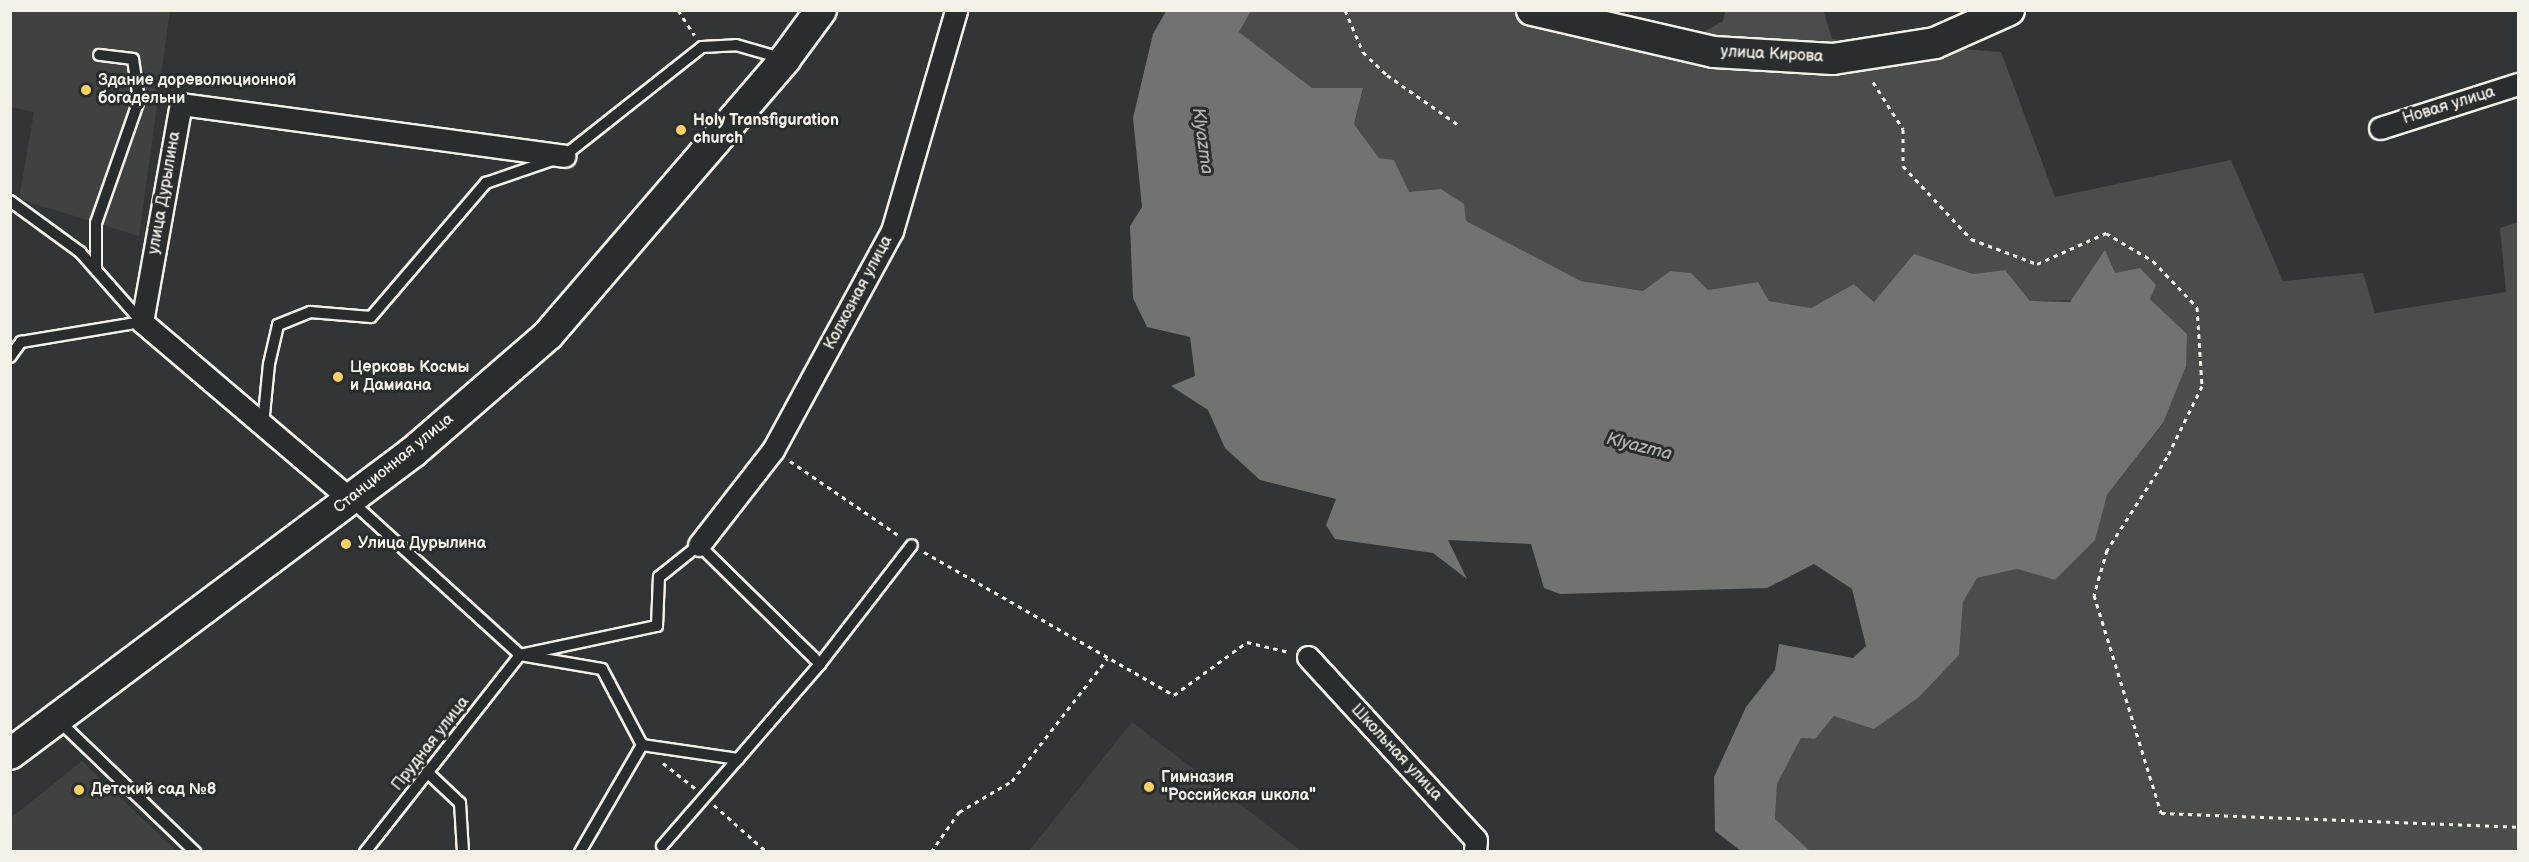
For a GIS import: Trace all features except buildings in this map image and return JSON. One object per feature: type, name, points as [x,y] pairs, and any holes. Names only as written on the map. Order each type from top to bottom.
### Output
[{"type":"main road","name":"Станционная улица","points":[[10,754],[413,452],[548,335],[785,59],[821,10]]},
{"type":"main road","name":"улица Кирова","points":[[1532,10],[1714,52],[1833,59],[1935,43],[2009,10]]},
{"type":"street","name":"Колхозная улица","points":[[699,545],[773,450],[892,231],[956,10]]},
{"type":"street","name":"Новая улица","points":[[2379,128],[2518,84]]},
{"type":"street","name":"улица Дурылина","points":[[142,322],[181,104],[564,156]]},
{"type":"street","points":[[142,322],[350,500]]},
{"type":"street","name":"Школьная улица","points":[[1308,657],[1476,840],[1475,852]]},
{"type":"lane","points":[[263,425],[269,364],[278,325],[310,312],[371,317],[486,183],[564,156],[702,46],[736,45],[785,59]]},
{"type":"lane","points":[[96,269],[96,223],[140,99],[133,59],[99,55]]},
{"type":"lane","points":[[10,201],[80,252],[142,322]]},
{"type":"lane","points":[[10,357],[16,342],[142,322]]},
{"type":"lane","points":[[350,500],[520,655],[602,669],[642,745]]},
{"type":"lane","points":[[520,655],[657,626],[659,577],[699,545],[820,664]]},
{"type":"lane","points":[[662,846],[820,664],[912,545]]},
{"type":"lane","name":"Прудная улица","points":[[365,852],[520,655]]},
{"type":"lane","points":[[57,720],[195,852]]},
{"type":"lane","points":[[642,745],[738,759]]},
{"type":"lane","points":[[580,852],[642,745]]},
{"type":"lane","points":[[427,772],[460,803],[463,852]]},
{"type":"path","points":[[678,10],[702,46]]},
{"type":"path","points":[[1345,10],[1363,52],[1387,75],[1460,126]]},
{"type":"path","points":[[1873,82],[1903,129],[1903,166],[1971,239],[2037,264],[2106,233],[2153,261],[2197,308],[2202,386],[2167,457],[2107,550],[2094,595],[2161,813],[2518,827]]},
{"type":"path","points":[[773,450],[912,545],[1107,659],[1174,695],[1247,642],[1308,657]]},
{"type":"path","points":[[931,852],[959,812],[1012,782],[1107,659]]},
{"type":"path","points":[[642,745],[706,797],[766,852]]},
{"type":"shaded area","points":[[1251,10],[1596,11],[1700,34],[1723,21],[1725,11],[1823,10],[1832,39],[2001,52],[2055,197],[2231,160],[2283,281],[2363,273],[2375,313],[2506,292],[2500,228],[2518,222],[2518,851],[1810,852],[1801,847],[1775,819],[1777,784],[1801,738],[1815,739],[1834,716],[1959,655],[1963,602],[1977,578],[2017,569],[2055,580],[2094,540],[2107,495],[2163,424],[2187,334],[2150,299],[2030,301],[2005,270],[1973,274],[1915,255],[1874,302],[1854,284],[1811,308],[1769,301],[1758,282],[1708,290],[1691,273],[1670,271],[1643,291],[1581,281],[1409,193],[1394,161],[1379,158],[1354,124],[1363,89],[1312,88],[1239,32]]},
{"type":"shaded area","points":[[10,11],[170,11],[139,236],[19,199],[34,112],[11,107]]},
{"type":"shaded area","name":"Гимназия \"Российская школа\"","points":[[1132,722],[1301,851],[1029,851]]},
{"type":"shaded area","name":"Детский сад №8","points":[[82,761],[176,851],[11,851],[11,818]]},
{"type":"water","name":"Klyazma","points":[[1166,11],[1251,11],[1239,32],[1312,88],[1363,88],[1354,124],[1379,158],[1394,160],[1409,192],[1441,189],[1464,204],[1466,221],[1581,281],[1643,291],[1670,271],[1691,273],[1708,290],[1758,282],[1769,301],[1811,308],[1854,284],[1874,302],[1914,254],[1973,274],[2005,270],[2030,301],[2070,302],[2105,250],[2115,273],[2140,268],[2156,285],[2150,299],[2187,334],[2186,366],[2163,423],[2107,495],[2095,540],[2055,580],[2017,569],[1977,578],[1963,602],[1959,655],[1919,697],[1874,729],[1834,716],[1815,739],[1801,738],[1777,784],[1775,819],[1810,851],[1741,851],[1715,831],[1714,777],[1746,707],[1775,670],[1779,644],[1853,658],[1866,646],[1852,589],[1814,564],[1767,588],[1560,594],[1544,588],[1531,544],[1448,540],[1467,579],[1433,553],[1335,539],[1326,525],[1336,499],[1260,480],[1225,448],[1208,410],[1171,386],[1195,376],[1190,337],[1147,327],[1133,298],[1130,226],[1142,207],[1133,118],[1153,34]]},
{"type":"place","name":"Здание дореволюционной богадельни","points":[[86,90]]},
{"type":"place","name":"Holy Transfiguration church","points":[[681,130]]},
{"type":"place","name":"Церковь Космы и Дамиана","points":[[338,377]]},
{"type":"place","name":"Улица Дурылина","points":[[346,544]]},
{"type":"place","name":"Гимназия \"Российская школа\"","points":[[1149,787]]},
{"type":"place","name":"Детский сад №8","points":[[79,790]]}]
